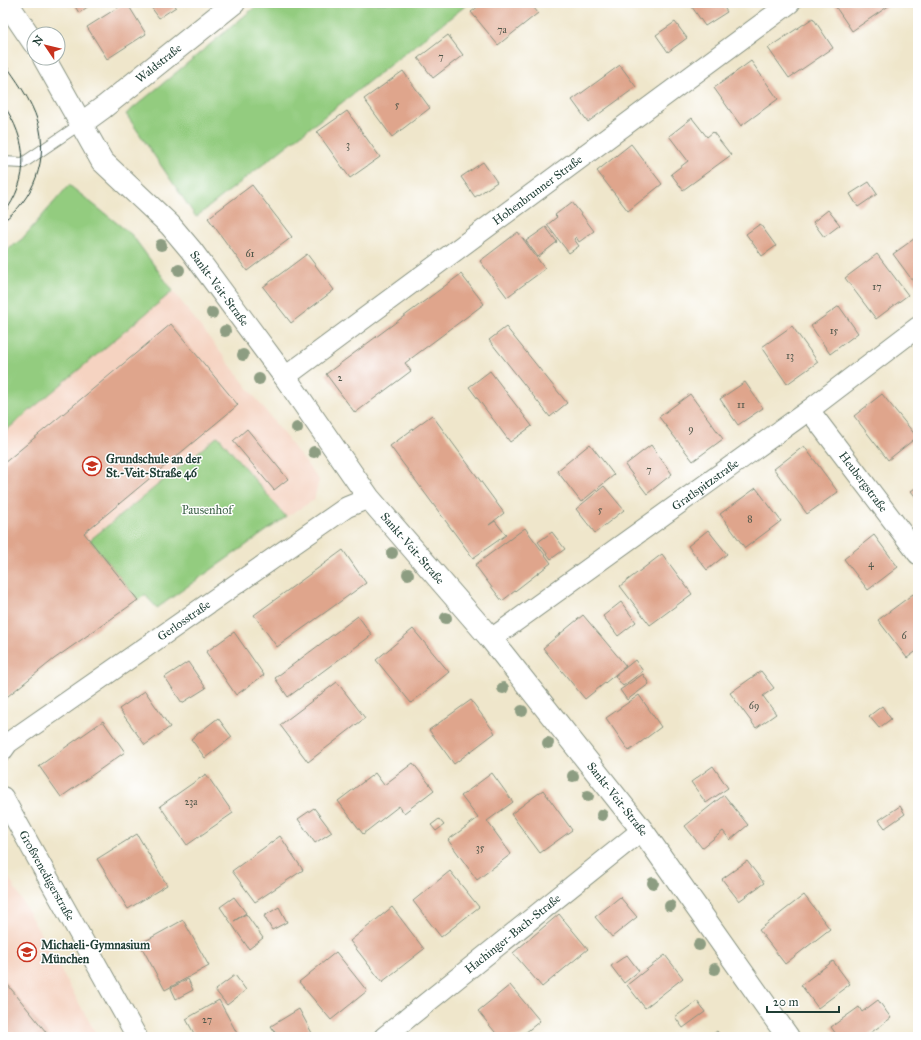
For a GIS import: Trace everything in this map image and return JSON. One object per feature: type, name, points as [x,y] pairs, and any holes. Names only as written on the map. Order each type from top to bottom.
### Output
[{"type":"street","points":[[7,3],[26,31]]},
{"type":"street","name":"Waldstraße","points":[[82,123],[234,3]]},
{"type":"street","name":"Hohenbrunner Straße","points":[[285,378],[790,3]]},
{"type":"street","name":"Sankt-Veit-Straße","points":[[49,66],[102,161],[174,230],[191,250],[285,378],[369,498],[491,640],[642,830],[788,1037]]},
{"type":"street","name":"Gratlspitzstraße","points":[[491,640],[809,410],[918,327]]},
{"type":"street","name":"Heubergstraße","points":[[809,410],[918,554]]},
{"type":"street","name":"Gerlosstraße","points":[[3,750],[8,743],[341,512],[369,498]]},
{"type":"street","name":"Großvenedigerstraße","points":[[3,797],[137,1037]]},
{"type":"street","name":"Hachinger-Bach-Straße","points":[[384,1037],[642,830]]},
{"type":"lane","points":[[3,162],[9,164],[23,163],[82,123]]},
{"type":"shaded area","points":[[173,291],[319,480],[314,500],[286,517],[157,608],[145,595],[54,659],[3,700],[3,433]]},
{"type":"shaded area","name":"Michaeli-Gymnasium München","points":[[3,867],[98,1037],[3,1037]]},
{"type":"green space","points":[[260,3],[469,3],[196,217],[126,114]]},
{"type":"green space","points":[[69,185],[132,235],[173,291],[3,433],[3,253],[22,239]]},
{"type":"green space","name":"Pausenhof","points":[[218,436],[286,517],[157,608],[145,595],[138,600],[90,540]]},
{"type":"building","points":[[73,3],[93,3],[79,13]]},
{"type":"building","points":[[127,3],[146,34],[107,59],[87,27]]},
{"type":"building","points":[[148,3],[174,3],[176,7],[159,18]]},
{"type":"building","points":[[483,3],[530,3],[538,13],[498,45],[471,12]]},
{"type":"building","points":[[698,3],[721,3],[727,12],[705,26],[692,7]]},
{"type":"building","points":[[833,3],[893,3],[852,31]]},
{"type":"building","points":[[813,18],[833,48],[789,78],[768,48]]},
{"type":"building","points":[[675,22],[687,38],[668,52],[656,35]]},
{"type":"building","points":[[448,35],[463,55],[433,78],[418,58]]},
{"type":"building","points":[[751,61],[778,99],[741,126],[714,88]]},
{"type":"building","points":[[620,65],[636,87],[588,122],[572,100]]},
{"type":"building","points":[[403,71],[430,108],[392,137],[364,99]]},
{"type":"building","points":[[347,111],[380,157],[350,178],[317,132]]},
{"type":"building","points":[[692,118],[707,137],[713,132],[731,155],[683,190],[671,174],[688,161],[669,136]]},
{"type":"building","points":[[631,144],[662,184],[628,211],[597,171]]},
{"type":"building","points":[[483,162],[497,182],[475,197],[461,177]]},
{"type":"building","points":[[869,182],[877,194],[858,207],[850,194]]},
{"type":"building","points":[[252,185],[292,237],[247,271],[208,218]]},
{"type":"building","points":[[572,202],[594,231],[579,242],[576,237],[574,239],[579,246],[569,253],[547,225],[557,217],[555,215]]},
{"type":"building","points":[[828,210],[840,225],[824,237],[813,222]]},
{"type":"building","points":[[760,224],[776,246],[762,256],[746,234]]},
{"type":"building","points":[[546,227],[557,242],[538,257],[526,241]]},
{"type":"building","points":[[518,232],[545,269],[507,297],[480,261]]},
{"type":"building","points":[[918,236],[918,288],[893,254]]},
{"type":"building","points":[[307,254],[334,290],[291,323],[263,287]]},
{"type":"building","points":[[877,254],[908,295],[876,319],[845,278]]},
{"type":"building","points":[[461,274],[484,304],[405,363],[411,371],[355,413],[326,374]]},
{"type":"building","points":[[839,306],[858,333],[830,354],[811,326]]},
{"type":"building","points":[[171,324],[238,405],[84,533],[138,600],[54,659],[3,700],[3,464]]},
{"type":"building","points":[[792,326],[818,362],[787,384],[762,347]]},
{"type":"building","points":[[506,327],[567,403],[550,417],[489,340]]},
{"type":"building","points":[[490,371],[532,426],[510,442],[469,387]]},
{"type":"building","points":[[745,382],[763,408],[738,425],[720,399]]},
{"type":"building","points":[[690,394],[723,439],[693,461],[659,417]]},
{"type":"building","points":[[882,394],[917,437],[888,460],[854,416]]},
{"type":"building","points":[[432,415],[504,513],[489,525],[495,521],[506,535],[473,558],[390,446]]},
{"type":"building","points":[[247,429],[288,479],[274,490],[233,441]]},
{"type":"building","points":[[590,444],[614,475],[581,502],[557,471]]},
{"type":"building","points":[[651,445],[672,474],[647,494],[625,465]]},
{"type":"building","points":[[804,446],[838,492],[807,514],[774,469]]},
{"type":"building","points":[[604,486],[624,510],[595,533],[576,509]]},
{"type":"building","points":[[918,486],[918,500],[911,491]]},
{"type":"building","points":[[756,488],[781,521],[745,548],[720,514]]},
{"type":"building","points":[[525,528],[551,563],[502,601],[475,565]]},
{"type":"building","points":[[708,530],[727,554],[707,570],[688,546]]},
{"type":"building","points":[[552,532],[565,549],[551,559],[538,542]]},
{"type":"building","points":[[874,535],[898,567],[868,590],[844,559]]},
{"type":"building","points":[[343,550],[366,583],[277,647],[254,615]]},
{"type":"building","points":[[662,554],[692,594],[650,625],[620,586]]},
{"type":"building","points":[[913,594],[918,600],[918,650],[907,658],[878,620]]},
{"type":"building","points":[[621,602],[636,622],[618,636],[603,616]]},
{"type":"building","points":[[583,615],[626,666],[585,699],[543,648]]},
{"type":"building","points":[[358,616],[372,635],[288,697],[275,678]]},
{"type":"building","points":[[413,629],[449,672],[411,703],[376,660]]},
{"type":"building","points":[[234,632],[264,675],[236,695],[206,652]]},
{"type":"building","points":[[635,660],[643,671],[623,686],[615,676]]},
{"type":"building","points":[[188,662],[206,688],[182,703],[165,677]]},
{"type":"building","points":[[761,671],[774,688],[763,696],[776,714],[756,728],[730,693]]},
{"type":"building","points":[[643,674],[649,684],[627,700],[620,690]]},
{"type":"building","points":[[337,682],[365,718],[308,762],[280,725]]},
{"type":"building","points":[[145,691],[170,727],[145,745],[119,709]]},
{"type":"building","points":[[639,695],[661,727],[629,751],[606,718]]},
{"type":"building","points":[[471,700],[495,733],[454,764],[429,730]]},
{"type":"building","points":[[882,706],[891,719],[879,728],[869,716]]},
{"type":"building","points":[[218,718],[232,737],[205,758],[191,739]]},
{"type":"building","points":[[103,721],[125,752],[61,797],[39,766]]},
{"type":"building","points":[[413,763],[434,790],[404,813],[399,806],[363,834],[338,801],[375,773],[384,785]]},
{"type":"building","points":[[713,766],[728,788],[706,803],[691,782]]},
{"type":"building","points":[[492,773],[513,802],[487,821],[511,854],[477,880],[448,840],[478,818],[461,796]]},
{"type":"building","points":[[206,774],[233,813],[187,845],[160,806]]},
{"type":"building","points":[[543,790],[572,830],[540,853],[511,814]]},
{"type":"building","points":[[724,795],[748,825],[730,840],[723,831],[702,848],[685,826]]},
{"type":"building","points":[[900,806],[905,814],[885,828],[879,820]]},
{"type":"building","points":[[314,808],[332,832],[315,843],[298,819]]},
{"type":"building","points":[[439,819],[444,825],[436,831],[431,825]]},
{"type":"building","points":[[137,834],[167,885],[128,909],[97,859]]},
{"type":"building","points":[[280,836],[303,870],[255,902],[232,871]]},
{"type":"building","points":[[747,861],[764,883],[739,901],[722,879]]},
{"type":"building","points":[[450,871],[479,907],[441,937],[413,901]]},
{"type":"building","points":[[804,895],[830,929],[785,964],[759,930]]},
{"type":"building","points":[[234,897],[246,913],[234,921],[246,914],[263,938],[249,949],[220,907]]},
{"type":"building","points":[[620,897],[637,917],[612,937],[595,917]]},
{"type":"building","points":[[279,907],[287,922],[272,930],[264,916]]},
{"type":"building","points":[[392,907],[424,949],[382,982],[350,941]]},
{"type":"building","points":[[559,914],[588,949],[542,987],[513,953]]},
{"type":"building","points":[[183,920],[209,966],[165,990],[140,944]]},
{"type":"building","points":[[336,952],[367,991],[331,1020],[299,982]]},
{"type":"building","points":[[627,955],[639,971],[624,983],[611,966]]},
{"type":"building","points":[[665,955],[683,978],[645,1008],[627,985]]},
{"type":"building","points":[[833,961],[850,984],[818,1008],[801,985]]},
{"type":"building","points":[[235,975],[246,990],[227,1005],[215,990]]},
{"type":"building","points":[[3,979],[34,1017],[50,1037],[3,1037]]},
{"type":"building","points":[[188,979],[193,990],[176,999],[171,988]]},
{"type":"building","points":[[510,985],[540,1021],[520,1037],[499,1037],[478,1011]]},
{"type":"building","points":[[219,1000],[239,1037],[196,1037],[186,1019]]},
{"type":"building","points":[[878,1000],[891,1018],[865,1037],[838,1037],[831,1027],[859,1007],[862,1012]]},
{"type":"building","points":[[697,1001],[705,1012],[683,1028],[675,1017]]},
{"type":"building","points":[[299,1009],[313,1035],[309,1037],[278,1037],[271,1026]]},
{"type":"building","points":[[717,1031],[722,1037],[709,1037]]},
{"type":"tram line","points":[[3,61],[23,90],[35,114],[41,136],[42,150],[40,164],[31,190],[14,212],[3,221]]},
{"type":"tram line","points":[[3,104],[17,132],[23,160],[22,173],[18,187],[12,201],[3,215]]},
{"type":"place","name":"Grundschule an der St.-Veit-Straße 46","points":[[92,466]]},
{"type":"place","name":"Michaeli-Gymnasium München","points":[[27,952]]}]
